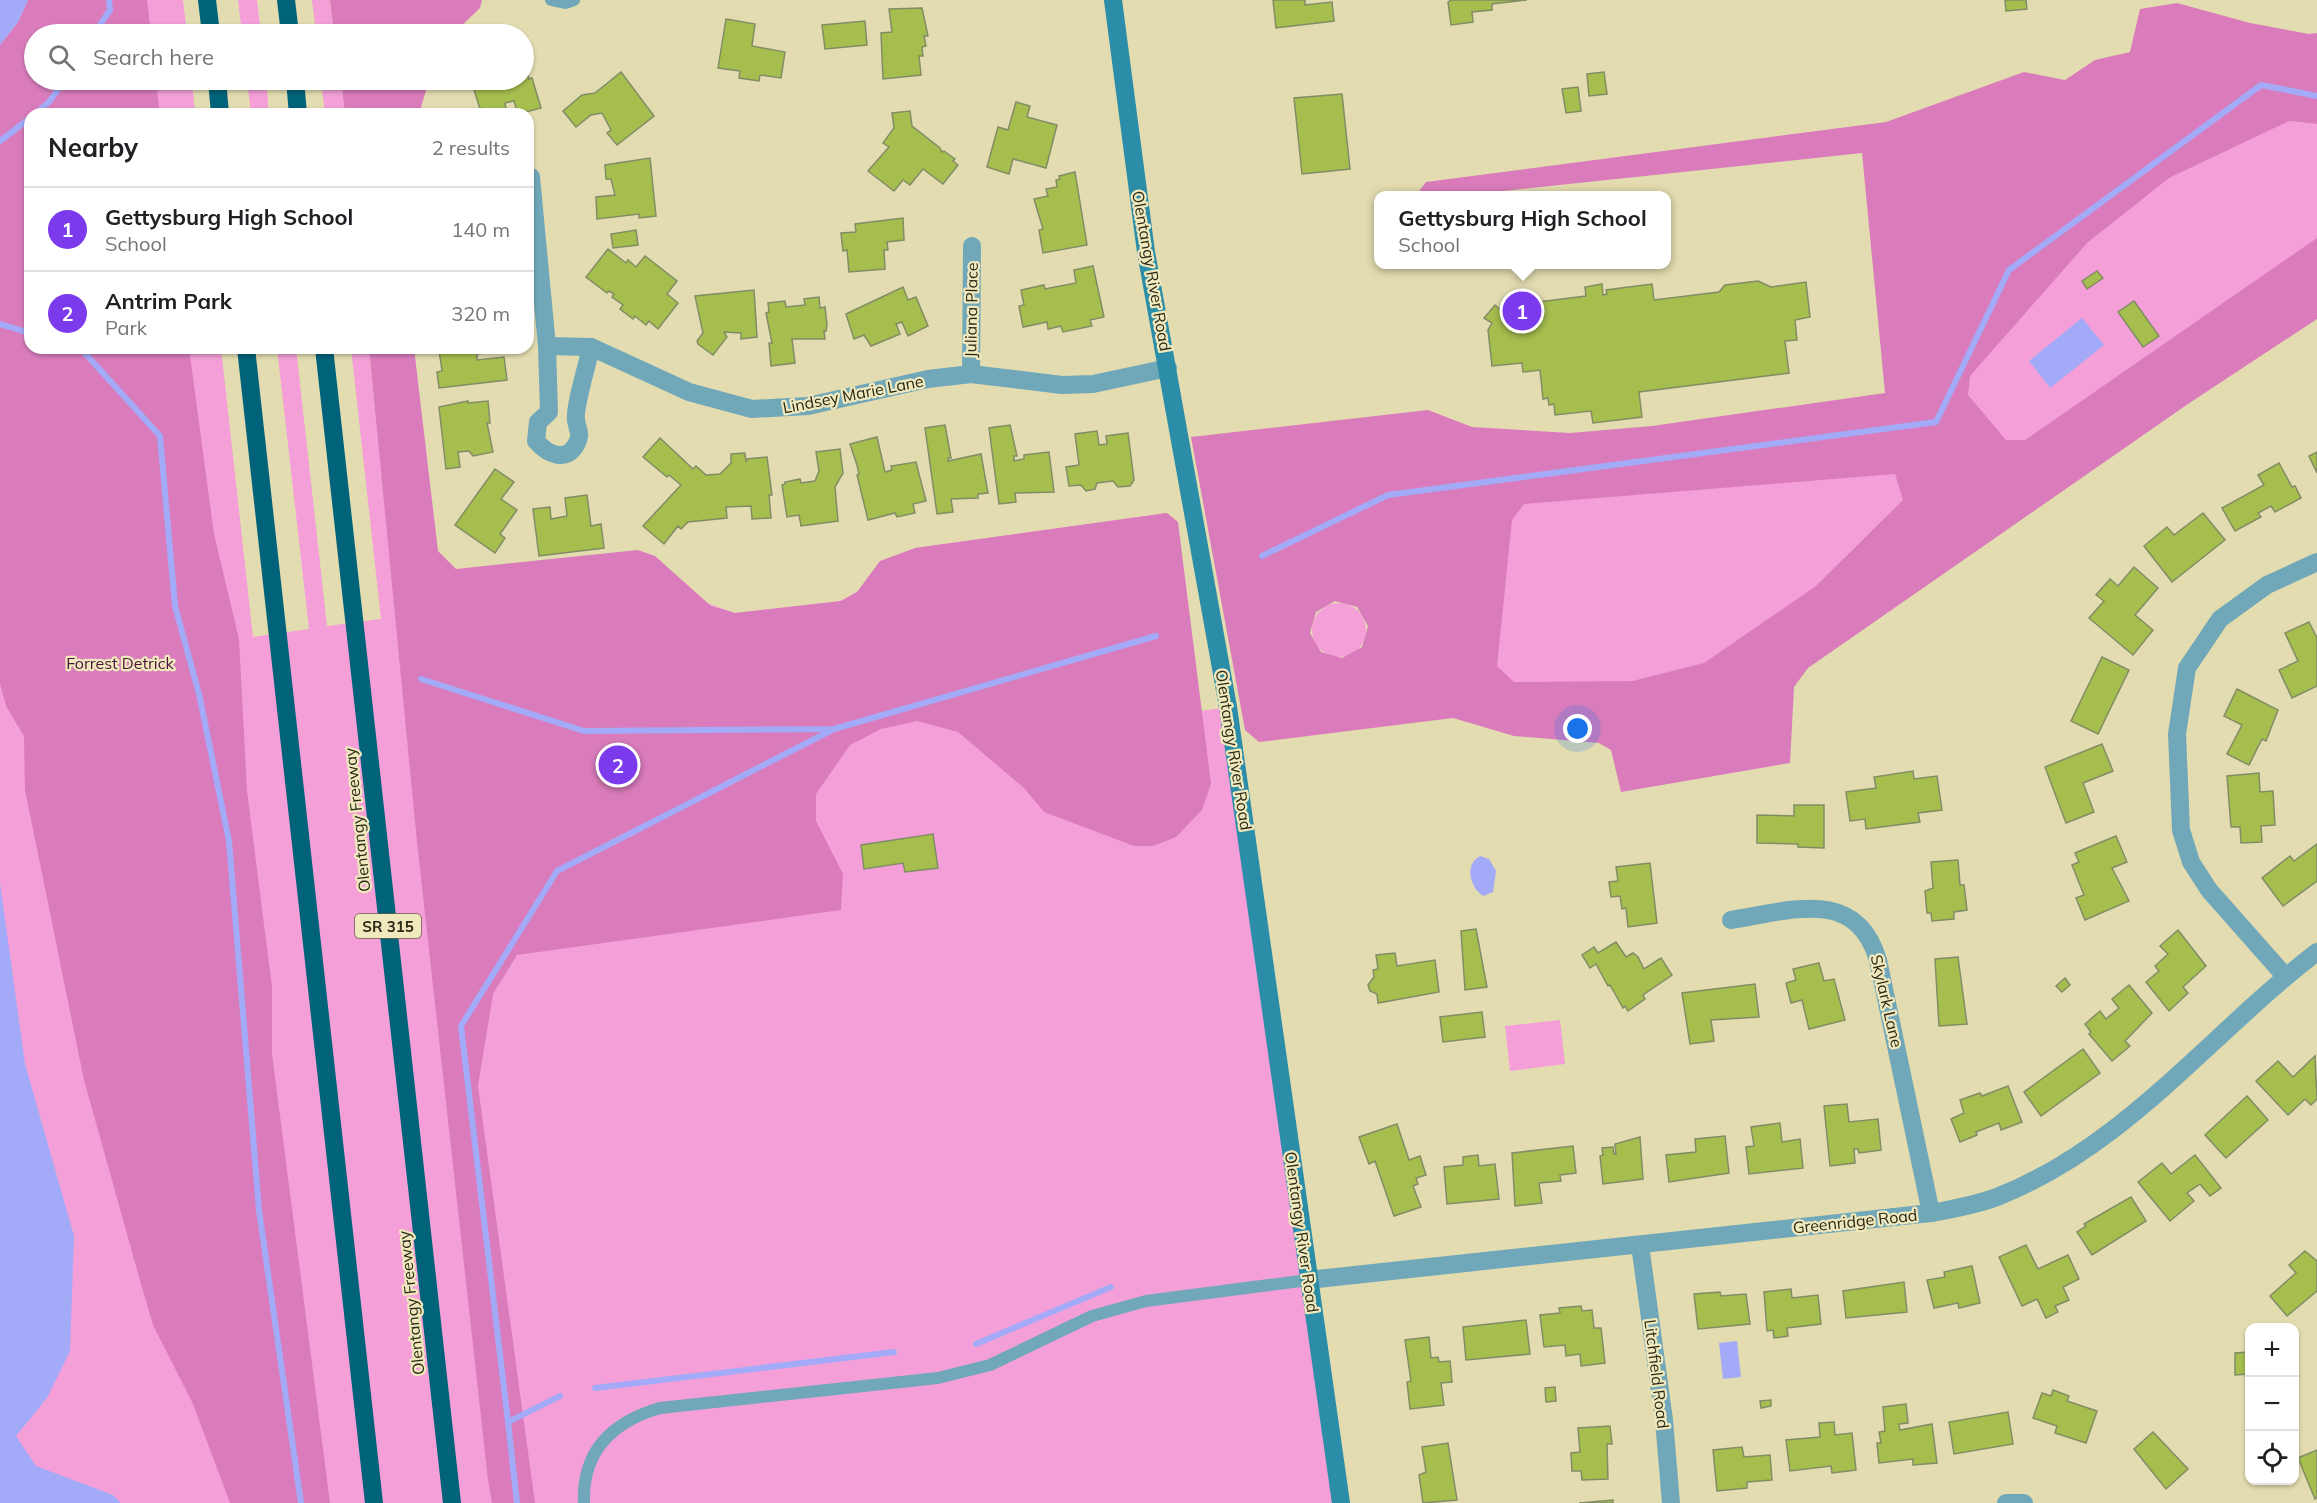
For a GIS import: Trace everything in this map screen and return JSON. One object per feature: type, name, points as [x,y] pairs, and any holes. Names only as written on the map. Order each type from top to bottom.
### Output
[{"type":"highway","points":[[207,0],[210,24]]},
{"type":"highway","points":[[286,0],[289,24]]},
{"type":"highway","points":[[218,90],[219,108]]},
{"type":"highway","points":[[296,90],[297,108]]},
{"type":"highway","points":[[247,354],[374,1503]]},
{"type":"highway","name":"Olentangy Freeway","points":[[325,354],[452,1503]]},
{"type":"main road","name":"Olentangy River Road","points":[[1113,0],[1146,252],[1228,707],[1341,1503]]},
{"type":"street","points":[[534,209],[547,346],[549,412],[538,422],[536,441],[545,452],[556,455],[567,453],[577,444],[580,433],[575,419],[591,347]]},
{"type":"street","name":"Juliana Place","points":[[970,374],[972,246]]},
{"type":"street","name":"Lindsey Marie Lane","points":[[547,346],[591,347],[688,392],[752,409],[808,406],[928,379],[970,374],[1062,385],[1093,384],[1168,368]]},
{"type":"street","points":[[2286,976],[2209,890],[2191,862],[2181,830],[2177,734],[2187,668],[2220,619],[2267,585],[2317,562]]},
{"type":"street","name":"Skylark Lane","points":[[1731,920],[1822,908],[1840,911],[1865,930],[1873,942],[1878,960],[1931,1213]]},
{"type":"street","name":"Greenridge Road","points":[[1308,1280],[1931,1213],[1996,1197],[2063,1164],[2120,1124],[2286,976],[2317,952]]},
{"type":"street","name":"Litchfield Road","points":[[1640,1245],[1664,1420],[1671,1503]]},
{"type":"street","points":[[2007,1503],[2024,1503]]},
{"type":"lane","points":[[551,0],[565,3],[574,0]]},
{"type":"lane","points":[[584,1503],[585,1478],[590,1462],[604,1439],[615,1428],[637,1415],[660,1408],[938,1378],[990,1365],[1092,1316],[1146,1301],[1308,1280]]},
{"type":"green space","points":[[28,0],[183,0],[186,24],[24,24],[24,90],[193,90],[194,108],[24,108],[24,354],[222,354],[253,637],[309,629],[278,354],[297,354],[327,626],[381,619],[352,354],[370,354],[396,617],[648,582],[735,613],[840,601],[857,592],[915,548],[1167,513],[1194,712],[1228,707],[1341,1503],[0,1503],[0,45],[18,22]]},
{"type":"green space","name":"Forrest Detrick","points":[[28,0],[147,0],[150,24],[24,24],[24,90],[157,90],[159,108],[24,108],[24,354],[190,354],[214,534],[239,639],[247,791],[272,987],[272,1054],[330,1503],[230,1503],[193,1404],[153,1325],[84,1080],[25,790],[24,736],[6,706],[0,683],[0,45],[18,22]]},
{"type":"green space","points":[[238,0],[257,0],[260,24],[241,24]]},
{"type":"green space","points":[[312,0],[330,0],[333,24],[315,24]]},
{"type":"green space","points":[[330,0],[482,0],[480,8],[463,24],[333,24]]},
{"type":"green space","points":[[2177,3],[2250,23],[2309,34],[2317,33],[2317,124],[2289,121],[2169,178],[2087,243],[1970,376],[1968,395],[2006,440],[2025,440],[2317,238],[2317,319],[2188,404],[1808,668],[1794,687],[1790,763],[1621,792],[1611,750],[1599,743],[1514,736],[1453,718],[1259,742],[1245,730],[1191,437],[1428,410],[1472,427],[1570,433],[1652,426],[1885,393],[1862,153],[1503,191],[1419,191],[1426,182],[1886,122],[2024,72],[2065,80],[2095,60],[2130,52],[2140,9]],"holes":[[[1895,474],[1903,500],[1816,586],[1704,663],[1633,681],[1514,682],[1497,666],[1512,520],[1524,504]],[[1335,601],[1357,607],[1368,626],[1362,647],[1342,658],[1321,652],[1310,633],[1316,612]]]},
{"type":"green space","points":[[248,90],[267,90],[268,108],[250,108]]},
{"type":"green space","points":[[322,90],[342,90],[344,108],[324,108]]},
{"type":"green space","points":[[342,90],[426,90],[421,108],[344,108]]},
{"type":"green space","points":[[2289,121],[2317,124],[2317,269],[1773,680],[1477,695],[1439,492],[1891,436],[1863,153]]},
{"type":"green space","points":[[370,354],[415,354],[438,551],[456,569],[638,550],[655,556],[711,606],[735,613],[841,601],[857,592],[880,561],[915,548],[1167,513],[1178,522],[1211,784],[1202,810],[1176,837],[1153,846],[1134,846],[1044,812],[1024,788],[958,732],[917,721],[881,729],[850,745],[816,794],[816,821],[843,874],[841,910],[517,955],[493,994],[478,1086],[535,1503],[492,1503],[417,842]]},
{"type":"green space","points":[[1334,603],[1344,603],[1354,607],[1362,615],[1366,630],[1362,645],[1354,653],[1344,657],[1334,657],[1324,653],[1316,645],[1312,635],[1312,625],[1316,615],[1324,607]]},
{"type":"green space","points":[[1560,1020],[1565,1064],[1510,1071],[1505,1026]]},
{"type":"water","points":[[0,0],[28,0],[18,22],[0,45]]},
{"type":"water","points":[[2082,318],[2104,345],[2050,388],[2029,361]]},
{"type":"water","points":[[1480,856],[1489,859],[1496,871],[1493,892],[1483,896],[1472,882],[1470,870],[1472,864]]},
{"type":"water","points":[[0,883],[25,1064],[74,1236],[70,1351],[47,1398],[16,1436],[36,1466],[113,1495],[121,1503],[0,1503]]},
{"type":"water","points":[[1737,1341],[1741,1377],[1723,1379],[1719,1343]]},
{"type":"building","points":[[1273,0],[1305,0],[1305,5],[1332,2],[1334,21],[1276,28]]},
{"type":"building","points":[[1451,0],[1527,0],[1492,4],[1492,10],[1472,12],[1473,22],[1451,25],[1448,2]]},
{"type":"building","points":[[2005,0],[2026,0],[2027,9],[2006,11]]},
{"type":"building","points":[[922,8],[928,36],[924,36],[926,46],[922,47],[923,56],[919,56],[921,75],[883,79],[881,33],[892,32],[889,9]]},
{"type":"building","points":[[726,19],[755,24],[752,46],[785,52],[781,78],[760,75],[759,81],[739,78],[740,71],[718,68]]},
{"type":"building","points":[[865,21],[867,45],[825,49],[822,25]]},
{"type":"building","points":[[621,72],[654,116],[617,145],[607,133],[611,130],[602,113],[591,115],[576,127],[563,111],[582,95],[595,93]]},
{"type":"building","points":[[1604,72],[1607,94],[1589,96],[1587,74]]},
{"type":"building","points":[[534,85],[541,108],[534,110],[534,108],[516,108],[514,101],[505,103],[506,108],[480,108],[474,90],[534,90]]},
{"type":"building","points":[[1578,87],[1581,111],[1566,113],[1562,89]]},
{"type":"building","points":[[1342,94],[1350,169],[1302,174],[1294,98]]},
{"type":"building","points":[[1016,102],[1030,106],[1027,117],[1057,125],[1046,168],[1013,159],[1009,174],[987,167],[998,127],[1008,130]]},
{"type":"building","points":[[910,111],[912,126],[942,152],[944,151],[955,159],[953,161],[958,165],[943,184],[923,169],[910,185],[903,180],[894,191],[868,171],[889,147],[883,143],[894,128],[892,113]]},
{"type":"building","points":[[650,158],[656,216],[639,218],[639,214],[597,219],[596,197],[615,195],[611,179],[606,179],[605,165]]},
{"type":"building","points":[[1075,172],[1087,245],[1043,253],[1039,230],[1043,229],[1034,199],[1048,196],[1046,189],[1057,187],[1056,180],[1060,179],[1059,176]]},
{"type":"building","points":[[903,218],[904,240],[887,242],[888,250],[884,250],[885,269],[849,272],[847,250],[843,251],[841,233],[856,232],[855,224]]},
{"type":"building","points":[[636,230],[638,245],[613,248],[611,234]]},
{"type":"building","points":[[608,249],[626,263],[628,260],[636,267],[645,256],[677,281],[667,294],[678,303],[658,329],[649,321],[646,325],[635,316],[633,319],[620,309],[623,305],[612,297],[614,294],[609,291],[607,293],[586,277]]},
{"type":"building","points":[[1093,266],[1104,317],[1090,320],[1092,326],[1063,332],[1061,326],[1048,329],[1047,322],[1023,327],[1019,306],[1024,305],[1021,290],[1044,285],[1045,289],[1076,283],[1074,270]]},
{"type":"building","points":[[2097,271],[2103,278],[2087,289],[2082,281]]},
{"type":"building","points":[[1758,281],[1771,287],[1806,282],[1810,317],[1795,320],[1797,340],[1785,341],[1789,373],[1639,392],[1642,417],[1593,423],[1591,411],[1555,415],[1554,404],[1549,405],[1548,398],[1543,399],[1540,370],[1523,372],[1522,363],[1492,366],[1488,330],[1492,323],[1484,318],[1495,305],[1502,311],[1506,306],[1586,296],[1585,287],[1602,284],[1603,295],[1607,294],[1606,290],[1652,284],[1654,300],[1719,292],[1725,285]]},
{"type":"building","points":[[903,287],[908,300],[916,297],[928,326],[908,336],[902,322],[896,324],[900,334],[871,346],[864,335],[854,339],[846,314]]},
{"type":"building","points":[[754,290],[757,337],[741,339],[741,333],[724,332],[727,337],[713,355],[698,344],[697,341],[703,333],[695,296]]},
{"type":"building","points":[[819,297],[820,308],[825,307],[827,325],[824,331],[825,339],[792,339],[795,363],[771,366],[769,343],[772,343],[766,313],[769,312],[768,303],[785,301],[786,307],[805,305],[804,299]]},
{"type":"building","points":[[2134,301],[2159,336],[2143,347],[2118,312]]},
{"type":"building","points":[[440,354],[477,354],[477,360],[504,357],[507,380],[439,388],[437,372],[442,371]]},
{"type":"building","points":[[468,401],[468,403],[488,401],[490,423],[487,423],[493,452],[473,456],[469,451],[458,452],[460,467],[446,469],[439,407]]},
{"type":"building","points":[[945,425],[951,458],[948,458],[948,461],[981,454],[988,493],[978,494],[978,498],[951,499],[953,512],[937,514],[925,428]]},
{"type":"building","points":[[1010,425],[1017,456],[1014,456],[1014,461],[1024,459],[1024,455],[1049,452],[1054,492],[1015,493],[1016,502],[999,504],[989,428]]},
{"type":"building","points":[[1097,431],[1099,445],[1107,444],[1106,436],[1128,433],[1134,480],[1130,486],[1118,487],[1113,481],[1097,483],[1095,489],[1086,491],[1081,485],[1069,486],[1066,467],[1079,465],[1075,434]]},
{"type":"building","points":[[877,437],[885,472],[892,470],[891,466],[916,462],[926,501],[913,504],[915,513],[897,517],[895,513],[868,520],[857,475],[859,474],[857,465],[850,444]]},
{"type":"building","points":[[660,438],[693,469],[696,466],[706,475],[720,474],[731,463],[731,454],[745,453],[746,462],[747,459],[767,457],[772,495],[769,495],[771,518],[752,519],[751,506],[726,507],[727,518],[688,522],[681,529],[678,526],[664,544],[643,526],[681,485],[669,475],[667,477],[643,457]]},
{"type":"building","points":[[840,449],[843,473],[835,487],[838,521],[801,526],[799,515],[787,517],[782,485],[785,482],[800,479],[801,483],[815,481],[819,471],[816,452]]},
{"type":"building","points":[[2317,452],[2317,473],[2309,456]]},
{"type":"building","points":[[2279,463],[2301,498],[2275,512],[2271,506],[2258,513],[2261,517],[2235,531],[2222,508],[2264,485],[2258,475]]},
{"type":"building","points":[[495,469],[514,482],[501,499],[517,510],[500,534],[505,538],[495,553],[455,525]]},
{"type":"building","points":[[587,495],[591,526],[601,524],[604,548],[539,556],[533,509],[550,507],[551,519],[567,516],[565,498]]},
{"type":"building","points":[[2203,513],[2225,540],[2172,582],[2144,546],[2167,527],[2174,535]]},
{"type":"building","points":[[2134,567],[2158,588],[2135,615],[2153,630],[2133,655],[2089,618],[2104,601],[2096,595],[2110,579],[2118,586]]},
{"type":"building","points":[[2309,622],[2317,638],[2317,686],[2292,698],[2279,670],[2298,661],[2285,633]]},
{"type":"building","points":[[2102,657],[2129,670],[2098,734],[2071,721]]},
{"type":"building","points":[[2237,689],[2278,710],[2266,741],[2262,739],[2249,765],[2227,754],[2242,725],[2224,716]]},
{"type":"building","points":[[2102,744],[2113,771],[2083,783],[2094,812],[2066,823],[2045,767]]},
{"type":"building","points":[[1913,771],[1914,779],[1937,776],[1942,810],[1918,813],[1920,822],[1866,829],[1865,819],[1850,821],[1846,792],[1876,788],[1874,777]]},
{"type":"building","points":[[2259,773],[2260,792],[2273,791],[2275,825],[2261,826],[2262,842],[2241,843],[2240,827],[2231,827],[2227,776]]},
{"type":"building","points":[[1794,805],[1824,805],[1824,848],[1798,847],[1798,844],[1757,843],[1757,815],[1794,816]]},
{"type":"building","points":[[933,834],[938,868],[905,872],[903,863],[864,869],[861,845]]},
{"type":"building","points":[[2116,836],[2127,862],[2112,868],[2129,901],[2085,920],[2076,898],[2084,895],[2072,865],[2079,862],[2075,853]]},
{"type":"building","points":[[2317,844],[2317,881],[2283,906],[2262,878],[2290,856],[2294,861]]},
{"type":"building","points":[[1958,860],[1960,885],[1964,885],[1967,910],[1954,912],[1954,919],[1932,921],[1931,913],[1927,913],[1925,891],[1933,888],[1931,862]]},
{"type":"building","points":[[1650,863],[1657,923],[1628,927],[1626,908],[1622,909],[1620,896],[1611,897],[1609,882],[1618,881],[1616,867]]},
{"type":"building","points":[[1476,929],[1487,987],[1465,990],[1461,931]]},
{"type":"building","points":[[2178,930],[2206,966],[2183,987],[2188,993],[2169,1011],[2146,982],[2159,971],[2155,966],[2168,954],[2160,946]]},
{"type":"building","points":[[1616,942],[1626,957],[1633,953],[1638,957],[1644,969],[1661,958],[1672,975],[1643,995],[1645,999],[1628,1011],[1625,1006],[1623,1008],[1610,985],[1608,986],[1596,964],[1590,968],[1582,955],[1594,947],[1598,953]]},
{"type":"building","points":[[1395,953],[1397,966],[1435,960],[1439,992],[1378,1003],[1377,994],[1370,991],[1368,985],[1374,977],[1373,970],[1378,969],[1376,955]]},
{"type":"building","points":[[1958,957],[1967,1024],[1939,1026],[1935,959]]},
{"type":"building","points":[[1819,963],[1824,981],[1834,979],[1845,1020],[1809,1029],[1802,1000],[1791,1003],[1786,983],[1796,980],[1793,969]]},
{"type":"building","points":[[2065,978],[2070,985],[2062,992],[2056,986]]},
{"type":"building","points":[[1755,984],[1759,1017],[1711,1020],[1714,1041],[1690,1044],[1682,993]]},
{"type":"building","points":[[2129,985],[2152,1013],[2125,1041],[2130,1046],[2112,1061],[2089,1034],[2091,1032],[2085,1024],[2100,1011],[2106,1019],[2119,1008],[2112,999]]},
{"type":"building","points":[[1482,1012],[1485,1037],[1443,1042],[1440,1017]]},
{"type":"building","points":[[2083,1049],[2100,1073],[2041,1116],[2024,1092]]},
{"type":"building","points":[[2315,1056],[2317,1099],[2311,1105],[2305,1099],[2288,1115],[2256,1081],[2278,1061],[2293,1077]]},
{"type":"building","points":[[2008,1086],[2022,1122],[2001,1130],[1999,1123],[1976,1132],[1977,1135],[1960,1142],[1951,1119],[1964,1113],[1960,1100],[1980,1093],[1982,1096]]},
{"type":"building","points":[[2247,1096],[2268,1120],[2226,1158],[2205,1135]]},
{"type":"building","points":[[1847,1104],[1849,1122],[1878,1119],[1881,1150],[1859,1153],[1858,1149],[1854,1149],[1855,1163],[1830,1166],[1824,1106]]},
{"type":"building","points":[[1780,1123],[1782,1142],[1800,1139],[1803,1168],[1749,1174],[1746,1147],[1754,1146],[1751,1127]]},
{"type":"building","points":[[1397,1124],[1409,1160],[1420,1156],[1426,1175],[1416,1178],[1418,1184],[1413,1186],[1421,1207],[1394,1216],[1375,1161],[1369,1164],[1359,1137]]},
{"type":"building","points":[[1725,1136],[1729,1173],[1669,1182],[1666,1155],[1696,1152],[1695,1139]]},
{"type":"building","points":[[1640,1137],[1643,1179],[1603,1184],[1600,1156],[1603,1155],[1602,1148],[1613,1147],[1614,1154],[1616,1154],[1615,1144]]},
{"type":"building","points":[[1573,1146],[1576,1173],[1560,1175],[1561,1181],[1539,1183],[1542,1203],[1515,1206],[1512,1153]]},
{"type":"building","points":[[1478,1155],[1479,1166],[1495,1164],[1499,1199],[1447,1204],[1444,1167],[1463,1165],[1463,1157]]},
{"type":"building","points":[[2195,1155],[2221,1188],[2210,1196],[2200,1184],[2187,1193],[2194,1201],[2170,1221],[2138,1182],[2162,1163],[2171,1174]]},
{"type":"building","points":[[2131,1197],[2146,1221],[2092,1255],[2077,1232],[2086,1226],[2084,1224]]},
{"type":"building","points":[[2026,1245],[2038,1269],[2068,1255],[2079,1279],[2063,1287],[2069,1300],[2055,1306],[2058,1312],[2046,1318],[2037,1299],[2022,1306],[1999,1257]]},
{"type":"building","points":[[2305,1251],[2317,1261],[2317,1291],[2287,1316],[2270,1296],[2296,1273],[2289,1265]]},
{"type":"building","points":[[1972,1266],[1980,1303],[1959,1308],[1958,1303],[1934,1308],[1927,1280],[1945,1277],[1944,1272]]},
{"type":"building","points":[[1904,1282],[1907,1312],[1846,1318],[1843,1291]]},
{"type":"building","points":[[1791,1289],[1792,1298],[1818,1295],[1821,1324],[1787,1328],[1788,1336],[1774,1338],[1773,1330],[1767,1331],[1764,1292]]},
{"type":"building","points":[[1720,1292],[1721,1296],[1746,1294],[1750,1324],[1698,1329],[1694,1294]]},
{"type":"building","points":[[1581,1306],[1582,1311],[1592,1310],[1594,1328],[1601,1328],[1605,1363],[1581,1366],[1580,1354],[1566,1356],[1565,1345],[1544,1347],[1540,1315],[1560,1313],[1559,1308]]},
{"type":"building","points":[[1526,1320],[1530,1354],[1466,1360],[1463,1327]]},
{"type":"building","points":[[1429,1337],[1431,1358],[1438,1357],[1439,1362],[1450,1361],[1452,1382],[1441,1383],[1444,1405],[1410,1409],[1407,1382],[1411,1381],[1405,1340]]},
{"type":"building","points":[[2245,1352],[2245,1374],[2235,1375],[2235,1353]]},
{"type":"building","points":[[1555,1387],[1556,1401],[1546,1402],[1545,1388]]},
{"type":"building","points":[[2053,1390],[2069,1396],[2067,1401],[2097,1411],[2086,1443],[2055,1433],[2057,1426],[2033,1418],[2042,1393],[2051,1396]]},
{"type":"building","points":[[1771,1400],[1771,1406],[1761,1408],[1760,1401]]},
{"type":"building","points":[[1906,1404],[1908,1423],[1899,1424],[1900,1430],[1932,1424],[1937,1463],[1913,1465],[1913,1459],[1879,1463],[1877,1443],[1881,1443],[1879,1432],[1885,1431],[1883,1407]]},
{"type":"building","points":[[2008,1412],[2013,1444],[1954,1454],[1949,1422]]},
{"type":"building","points":[[1834,1422],[1835,1435],[1852,1433],[1856,1470],[1832,1473],[1831,1466],[1790,1471],[1786,1440],[1820,1437],[1819,1423]]},
{"type":"building","points":[[1610,1426],[1612,1444],[1607,1444],[1608,1479],[1582,1480],[1581,1471],[1572,1471],[1571,1453],[1580,1452],[1578,1428]]},
{"type":"building","points":[[2153,1432],[2188,1469],[2166,1489],[2134,1449]]},
{"type":"building","points":[[1448,1443],[1457,1500],[1423,1503],[1419,1475],[1426,1472],[1422,1447]]},
{"type":"building","points":[[1742,1447],[1744,1457],[1770,1455],[1772,1480],[1747,1482],[1747,1488],[1717,1491],[1713,1450]]},
{"type":"building","points":[[2317,1450],[2317,1498],[2315,1499],[2299,1460],[2299,1458]]},
{"type":"building","points":[[1613,1500],[1613,1503],[1579,1503]]},
{"type":"waterway","points":[[101,24],[110,10],[109,0]]},
{"type":"waterway","points":[[1262,556],[1388,495],[1936,422],[2009,270],[2261,85],[2317,96]]},
{"type":"waterway","points":[[42,108],[58,90]]},
{"type":"waterway","points":[[0,141],[24,123]]},
{"type":"waterway","points":[[0,324],[24,331]]},
{"type":"waterway","points":[[86,354],[160,436],[175,606],[199,694],[229,841],[259,1210],[301,1503]]},
{"type":"waterway","points":[[421,679],[584,731],[834,729],[1156,636]]},
{"type":"waterway","points":[[508,1422],[461,1026],[557,871],[834,729]]},
{"type":"waterway","points":[[976,1344],[1111,1287]]},
{"type":"waterway","points":[[595,1388],[894,1352]]},
{"type":"waterway","points":[[517,1503],[508,1422],[560,1396]]},
{"type":"place","name":"Gettysburg High School","points":[[1522,311]]},
{"type":"place","name":"Antrim Park","points":[[618,765]]}]
